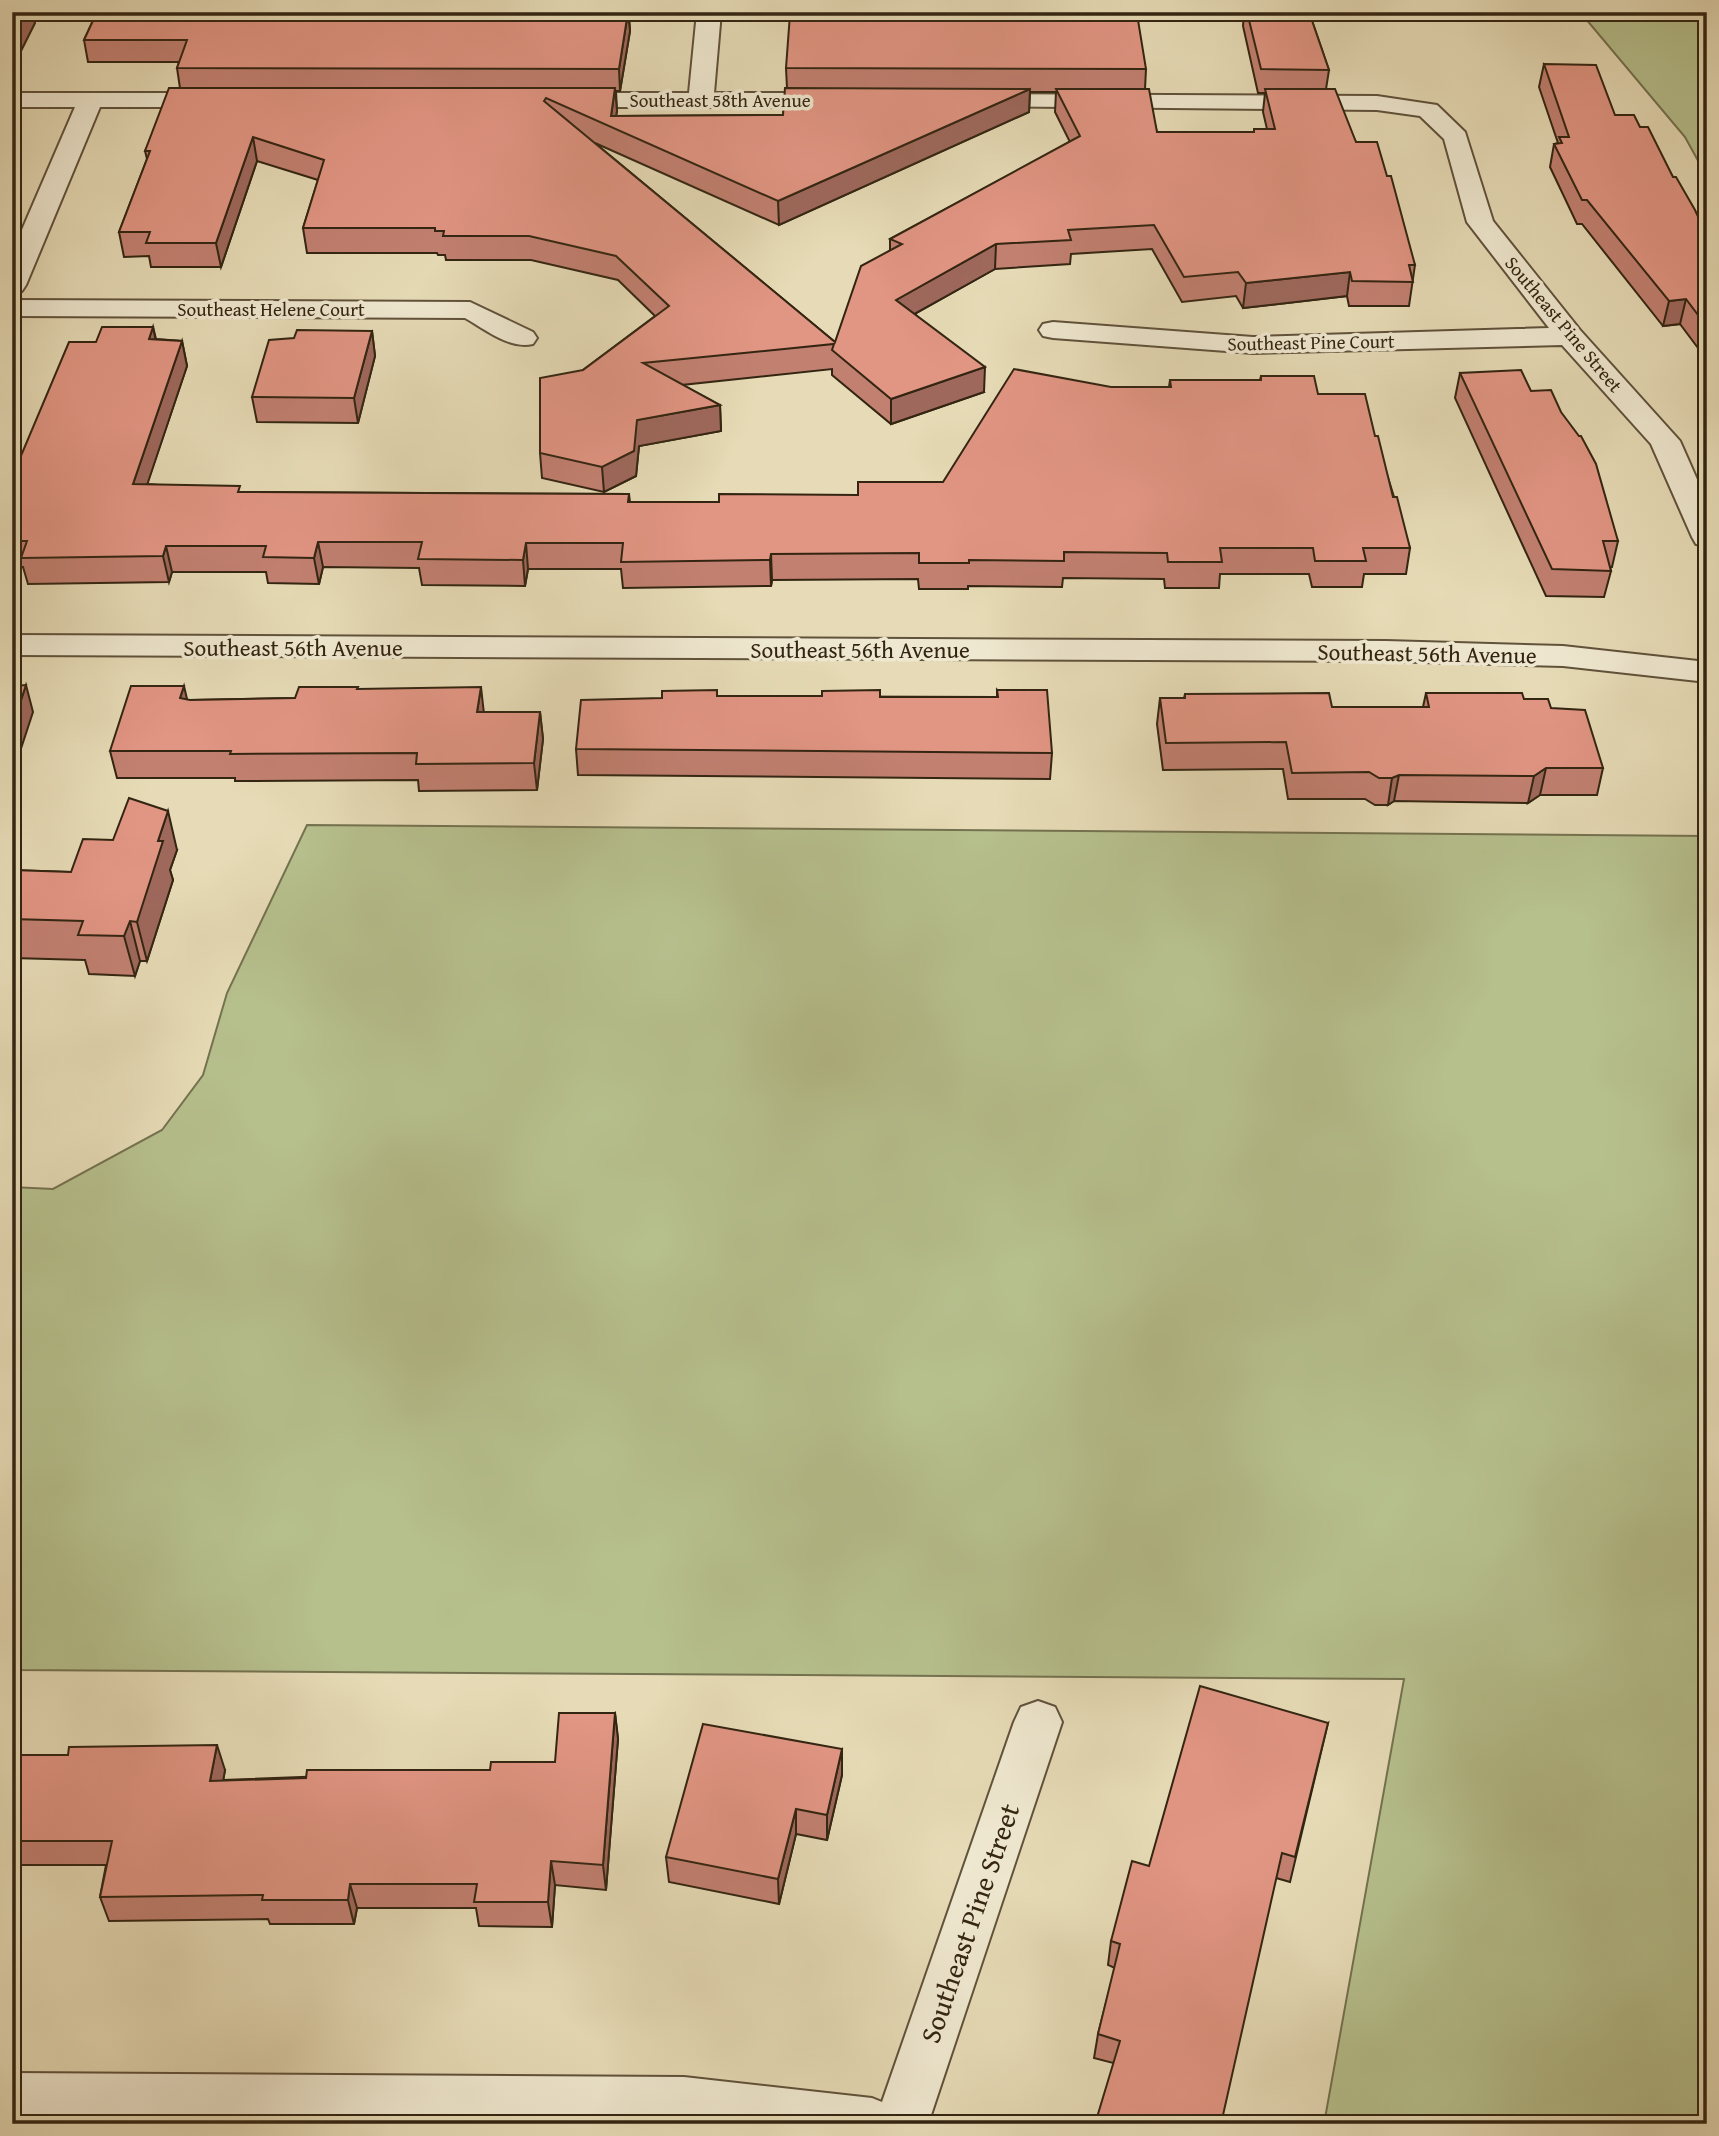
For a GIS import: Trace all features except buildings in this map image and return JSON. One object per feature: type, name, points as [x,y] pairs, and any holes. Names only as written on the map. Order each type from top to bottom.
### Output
[{"type":"street","points":[[701,100],[709,12]]},
{"type":"street","points":[[12,100],[244,100]]},
{"type":"street","points":[[12,285],[91,100]]},
{"type":"street","name":"Southeast 58th Avenue","points":[[535,100],[853,100]]},
{"type":"street","name":"Southeast Pine Street","points":[[950,101],[1377,103],[1428,110],[1455,137],[1480,222],[1570,336],[1665,441],[1707,537]]},
{"type":"street","name":"Southeast Helene Court","points":[[12,308],[470,310],[523,338]]},
{"type":"street","name":"Southeast Pine Court","points":[[1053,330],[1253,345],[1570,336]]},
{"type":"street","name":"Southeast 56th Avenue","points":[[12,645],[1386,651],[1563,656],[1707,673]]},
{"type":"street","name":"Southeast Pine Street","points":[[901,2124],[1038,1721]]},
{"type":"street","points":[[12,2099],[684,2103],[872,2124]]},
{"type":"green space","points":[[1580,12],[1707,12],[1707,177],[1685,137]]},
{"type":"green space","points":[[307,825],[1707,836],[1707,2124],[1324,2124],[1404,1679],[12,1670],[12,1187],[53,1189],[162,1130],[203,1075],[227,993]]}]
